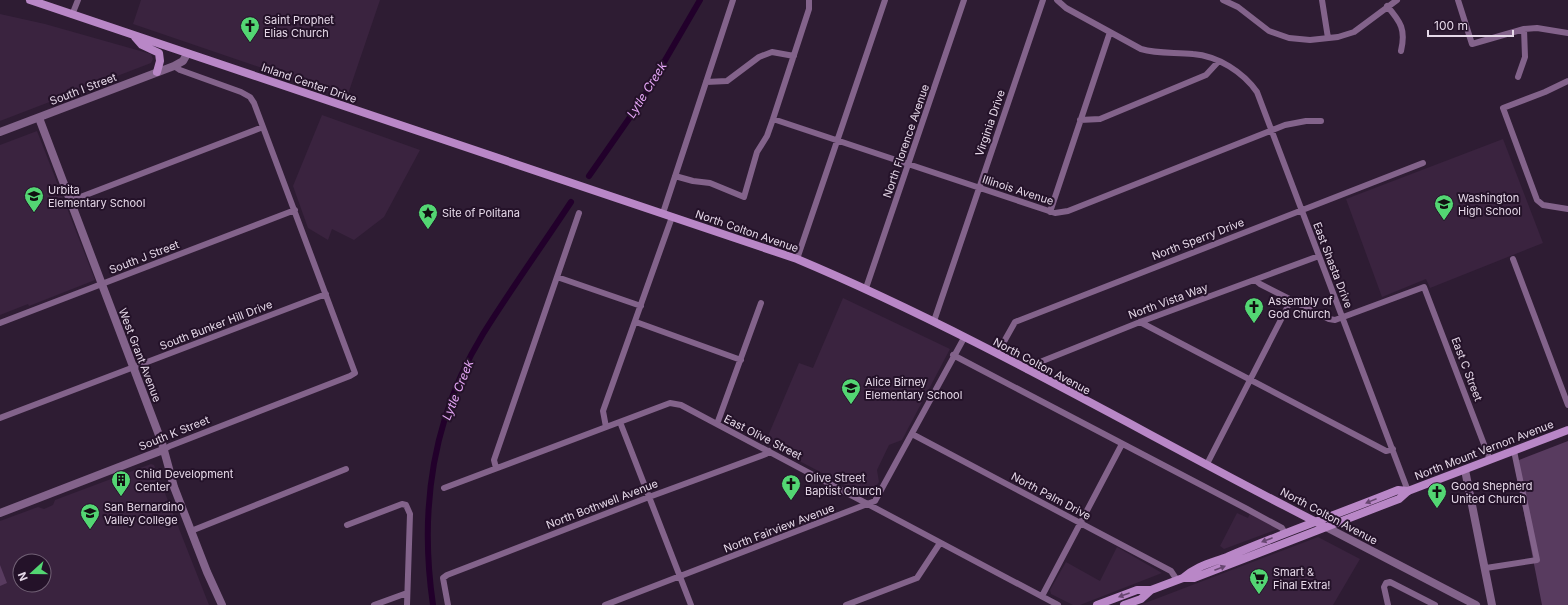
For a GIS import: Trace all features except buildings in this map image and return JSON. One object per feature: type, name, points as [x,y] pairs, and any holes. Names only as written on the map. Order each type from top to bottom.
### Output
[{"type":"main road","name":"Inland Center Drive","points":[[30,0],[135,37],[581,186]]},
{"type":"main road","points":[[135,37],[142,45],[159,53],[160,61],[157,72]]},
{"type":"main road","name":"North Colton Avenue","points":[[581,186],[797,259],[866,288],[934,321],[1326,527]]},
{"type":"main road","name":"North Mount Vernon Avenue","points":[[1180,579],[1194,578],[1399,499],[1408,491],[1568,430]]},
{"type":"main road","name":"North Mount Vernon Avenue","points":[[1097,605],[1137,590],[1151,590],[1180,579],[1192,570],[1285,533],[1317,523],[1398,490],[1408,491]]},
{"type":"main road","name":"North Mount Vernon Avenue","points":[[1124,605],[1141,599],[1151,590]]},
{"type":"street","points":[[72,15],[78,0]]},
{"type":"street","points":[[663,213],[733,0]]},
{"type":"street","points":[[675,176],[710,183],[744,198],[757,152],[773,120],[809,9],[809,0]]},
{"type":"street","points":[[797,259],[886,0]]},
{"type":"street","name":"North Florence Avenue","points":[[866,288],[964,0]]},
{"type":"street","name":"Virginia Drive","points":[[934,321],[1042,0]]},
{"type":"street","name":"East Shasta Drive","points":[[1058,0],[1066,8],[1148,51],[1193,54],[1218,62],[1237,71],[1253,86],[1260,98],[1408,491]]},
{"type":"street","points":[[1223,0],[1238,7],[1263,27],[1280,36],[1301,40],[1328,38],[1354,32],[1397,0]]},
{"type":"street","points":[[1238,7],[1242,0]]},
{"type":"street","points":[[1322,0],[1328,38]]},
{"type":"street","points":[[1458,0],[1472,44],[1524,29],[1537,28],[1568,33]]},
{"type":"street","points":[[1387,6],[1397,18],[1403,30],[1404,37],[1401,51]]},
{"type":"street","points":[[1518,77],[1525,57],[1524,29]]},
{"type":"street","points":[[1050,212],[1110,32]]},
{"type":"street","points":[[706,82],[727,81],[759,57],[772,52],[794,56]]},
{"type":"street","name":"South I Street","points":[[0,132],[174,66],[183,61],[187,54]]},
{"type":"street","points":[[1080,120],[1094,121],[1100,119],[1206,76],[1218,62]]},
{"type":"street","points":[[174,66],[180,70],[241,92],[250,97],[254,103],[326,294]]},
{"type":"street","points":[[1568,81],[1503,108],[1538,200],[1543,205],[1568,209]]},
{"type":"street","name":"West Grant Avenue","points":[[39,118],[162,443],[174,487],[220,603]]},
{"type":"street","name":"Illinois Avenue","points":[[773,120],[838,140],[1055,213],[1068,211],[1297,122],[1321,122]]},
{"type":"street","points":[[70,201],[263,127]]},
{"type":"street","name":"North Sperry Drive","points":[[997,354],[1015,322],[1424,163]]},
{"type":"street","name":"South J Street","points":[[0,323],[295,210]]},
{"type":"street","points":[[496,468],[494,460],[579,213]]},
{"type":"street","points":[[606,427],[603,411],[636,322],[672,217]]},
{"type":"street","name":"North Vista Way","points":[[1027,370],[1035,364],[1140,322],[1319,256]]},
{"type":"street","points":[[1513,259],[1568,405]]},
{"type":"street","points":[[557,277],[641,306]]},
{"type":"street","points":[[1256,280],[1328,319],[1335,320],[1342,317]]},
{"type":"street","name":"East C Street","points":[[1342,317],[1424,287],[1490,460]]},
{"type":"street","name":"South Bunker Hill Drive","points":[[0,418],[326,294]]},
{"type":"street","name":"South K Street","points":[[0,513],[355,373],[326,294]]},
{"type":"street","points":[[1207,464],[1291,300]]},
{"type":"street","points":[[717,424],[761,303]]},
{"type":"street","points":[[636,322],[741,360]]},
{"type":"street","points":[[1140,322],[1386,451],[1393,449]]},
{"type":"street","name":"North Fairview Avenue","points":[[605,605],[875,501],[953,355],[964,338]]},
{"type":"street","points":[[953,355],[1282,528],[1285,533]]},
{"type":"street","name":"East Olive Street","points":[[444,488],[670,403],[681,405],[1058,605]]},
{"type":"street","points":[[620,422],[691,605]]},
{"type":"street","name":"North Palm Drive","points":[[912,434],[1171,571],[1180,579]]},
{"type":"street","points":[[1042,596],[1122,444]]},
{"type":"street","name":"North Bothwell Avenue","points":[[448,605],[443,578],[446,575],[766,454],[769,451]]},
{"type":"street","points":[[1486,568],[1537,560],[1514,451]]},
{"type":"street","points":[[191,531],[346,469]]},
{"type":"street","points":[[1465,470],[1486,568],[1492,605]]},
{"type":"street","points":[[347,525],[402,504],[406,505],[410,514],[407,605]]},
{"type":"street","name":"North Colton Avenue","points":[[1326,527],[1476,605]]},
{"type":"street","points":[[846,605],[917,578],[940,543]]},
{"type":"street","points":[[1388,605],[1384,587],[1386,583],[1390,582],[1435,605]]},
{"type":"street","points":[[374,605],[407,593]]},
{"type":"shaded area","points":[[141,0],[380,0],[347,97],[133,24]]},
{"type":"shaded area","points":[[0,14],[45,24],[151,54],[153,59],[151,63],[0,121]]},
{"type":"shaded area","points":[[322,115],[420,150],[384,217],[354,240],[332,229],[328,240],[308,228],[293,186]]},
{"type":"shaded area","name":"Urbita Elementary School","points":[[37,131],[95,280],[29,306],[28,304],[0,315],[0,145]]},
{"type":"shaded area","name":"Washington High School","points":[[1503,139],[1543,243],[1430,288],[1426,279],[1382,297],[1346,199]]},
{"type":"shaded area","name":"Alice Birney Elementary School","points":[[843,298],[950,349],[902,440],[889,445],[877,470],[879,482],[868,497],[765,443],[799,363],[813,368]]},
{"type":"shaded area","points":[[1568,441],[1568,605],[1542,605],[1514,462]]},
{"type":"shaded area","name":"San Bernardino Valley College","points":[[151,464],[154,465],[209,605],[0,605],[0,521],[38,507],[44,509],[53,505],[55,500]]},
{"type":"shaded area","points":[[1237,513],[1248,518],[1250,513],[1278,529],[1224,549],[1220,546]]},
{"type":"shaded area","points":[[1318,537],[1360,559],[1333,605],[1140,605]]},
{"type":"shaded area","points":[[1117,547],[1162,573],[1080,605],[1073,605],[1051,594],[1050,590],[1066,562],[1100,581]]},
{"type":"shaded area","points":[[0,565],[7,583],[0,586]]},
{"type":"waterway","name":"Lytle Creek","points":[[589,176],[642,100],[700,0]]},
{"type":"waterway","name":"Lytle Creek","points":[[433,605],[429,569],[429,499],[441,431],[452,398],[466,366],[483,334],[571,202]]},
{"type":"place","name":"Saint Prophet Elias Church","points":[[250,43]]},
{"type":"place","name":"Urbita Elementary School","points":[[34,213]]},
{"type":"place","name":"Washington High School","points":[[1444,221]]},
{"type":"place","name":"Site of Politana","points":[[428,230]]},
{"type":"place","name":"Assembly of God Church","points":[[1254,324]]},
{"type":"place","name":"Alice Birney Elementary School","points":[[851,405]]},
{"type":"place","name":"Child Development Center","points":[[121,497]]},
{"type":"place","name":"Olive Street Baptist Church","points":[[791,501]]},
{"type":"place","name":"Good Shepherd United Church","points":[[1437,509]]},
{"type":"place","name":"San Bernardino Valley College","points":[[90,530]]},
{"type":"place","name":"Smart & Final Extra!","points":[[1259,595]]}]
